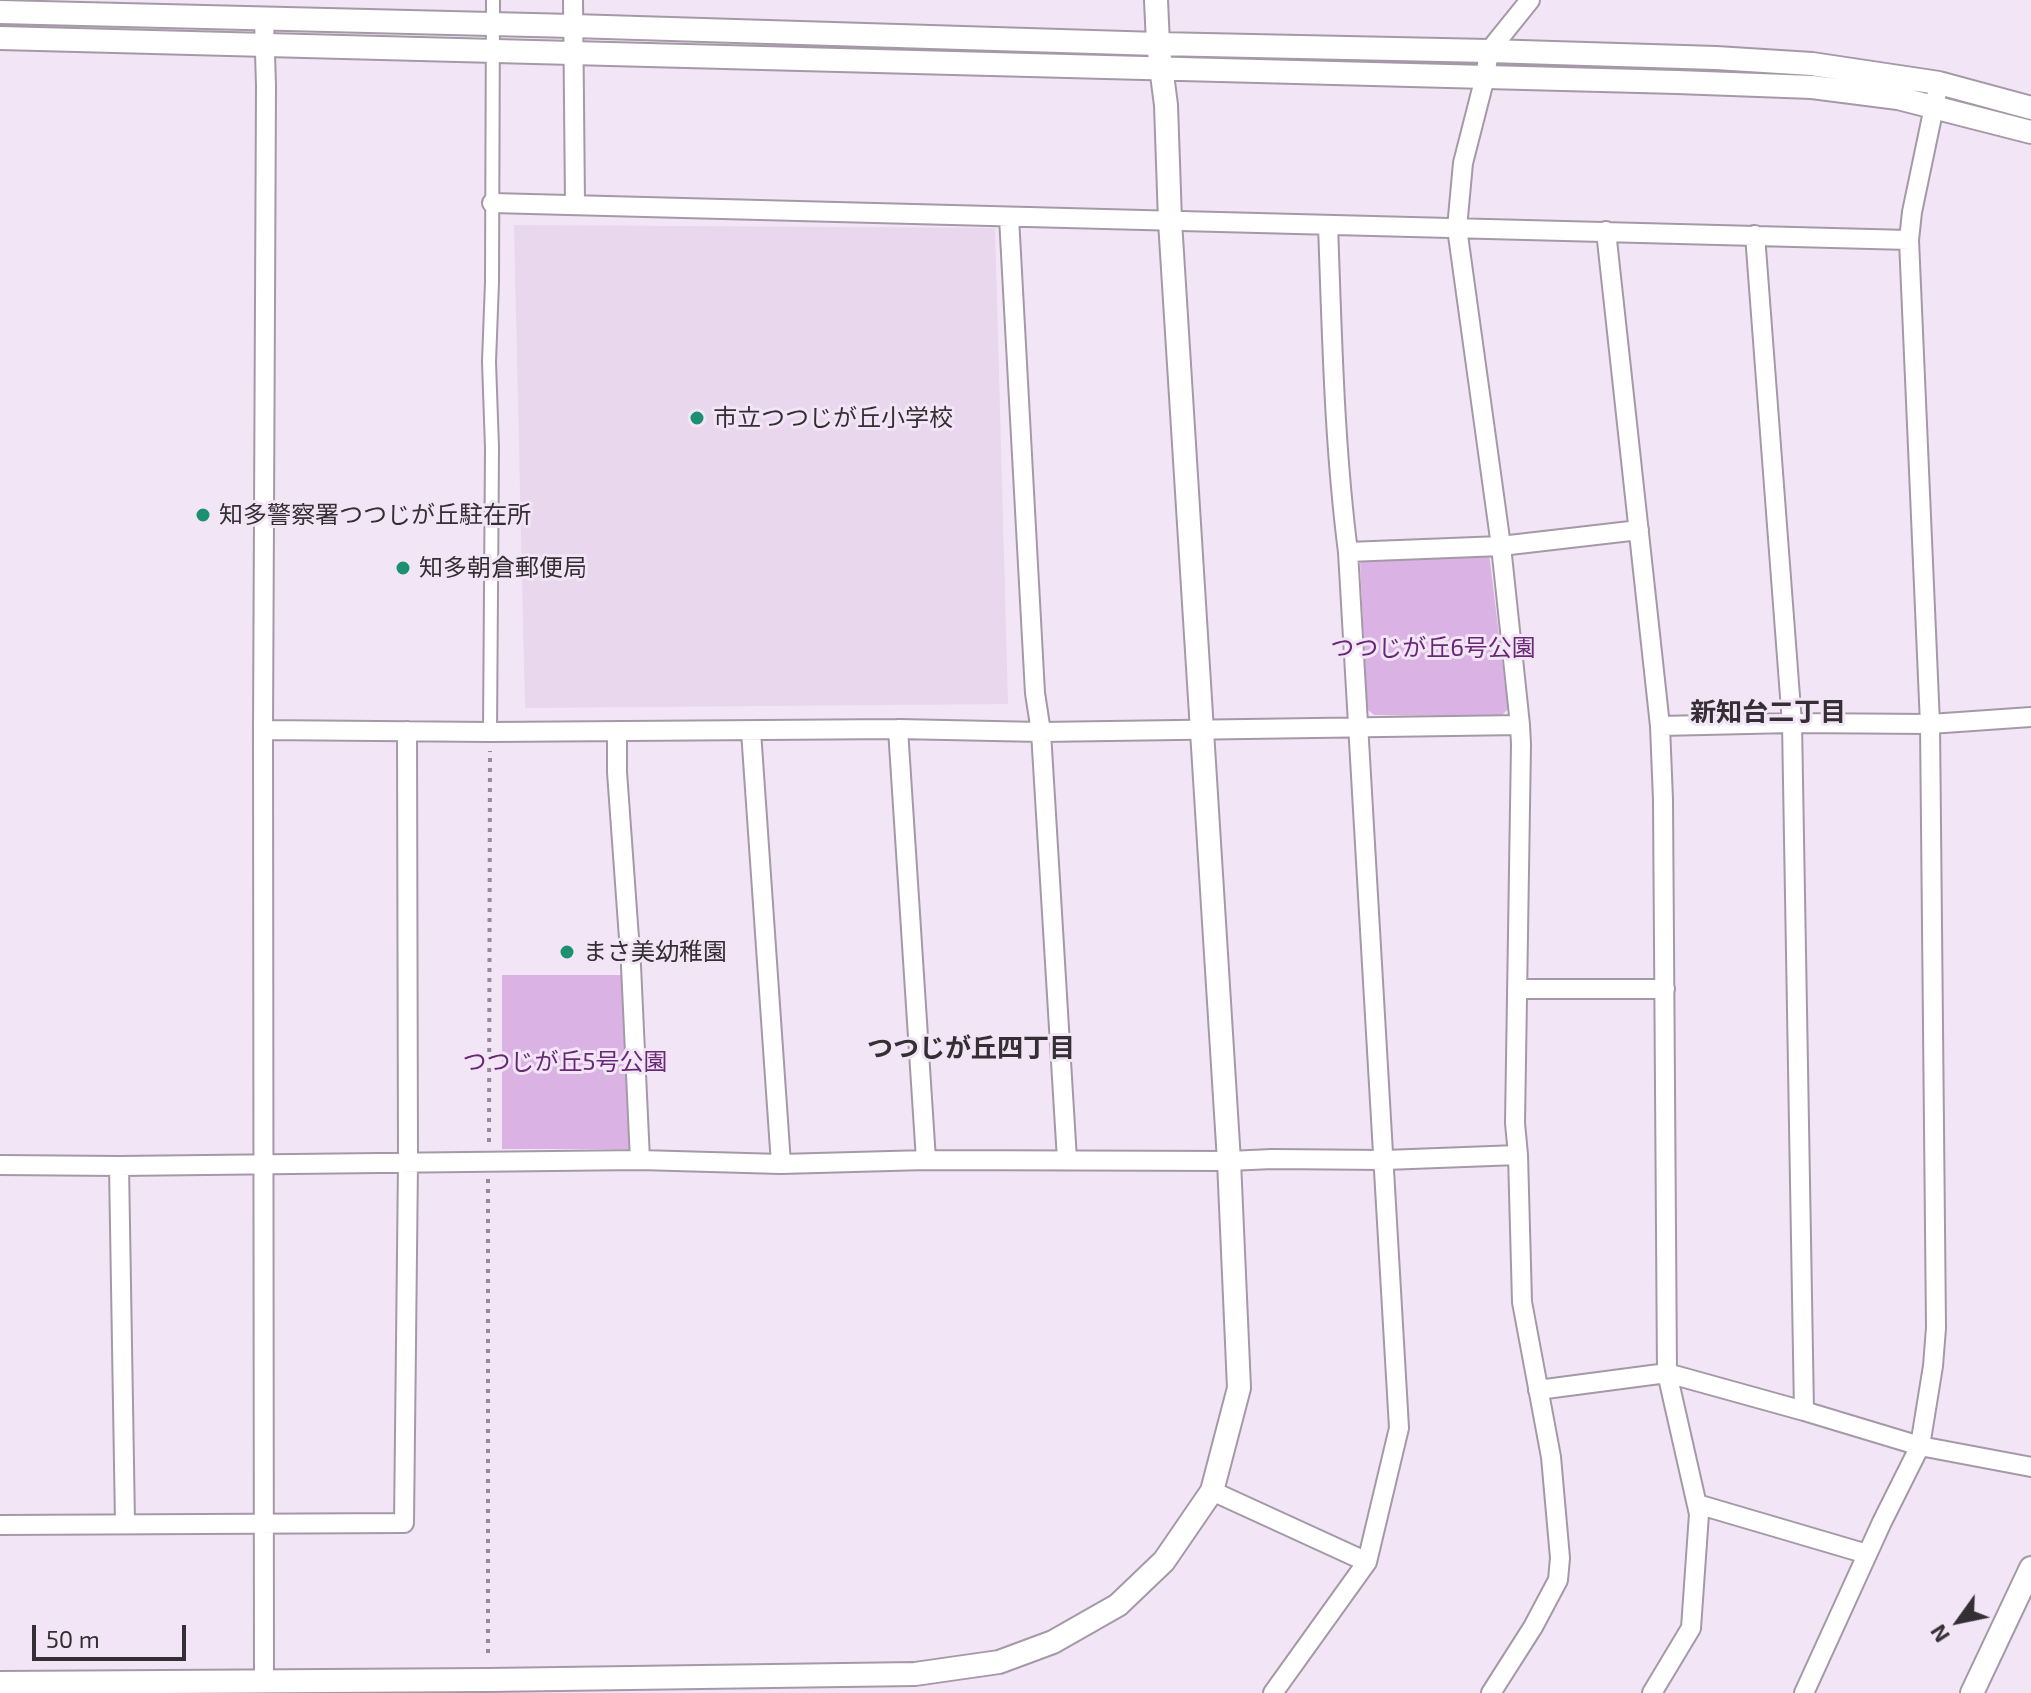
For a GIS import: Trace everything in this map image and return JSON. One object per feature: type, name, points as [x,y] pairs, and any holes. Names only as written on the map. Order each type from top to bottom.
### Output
[{"type":"street","points":[[490,732],[492,448],[489,362],[493,0]]},
{"type":"street","points":[[573,0],[575,204]]},
{"type":"street","points":[[0,1683],[264,1682],[487,1686],[915,1674],[999,1662],[1053,1642],[1118,1605],[1164,1561],[1212,1491],[1239,1388],[1229,1161],[1170,221],[1166,105],[1156,0]]},
{"type":"street","points":[[1491,1693],[1533,1627],[1558,1580],[1560,1569],[1551,1457],[1522,1302],[1515,1123],[1520,725],[1501,546],[1457,228],[1463,163],[1489,51],[1530,0]]},
{"type":"street","points":[[0,12],[1716,58],[1812,64],[1939,83],[2031,108]]},
{"type":"street","points":[[264,19],[264,1682]]},
{"type":"street","points":[[0,38],[1812,87],[1898,98],[2031,132]]},
{"type":"street","points":[[1804,1693],[1920,1446],[1933,1366],[1936,1328],[1930,724],[1909,240],[1939,83]]},
{"type":"street","points":[[492,203],[1909,240]]},
{"type":"street","points":[[1009,217],[1035,693],[1041,732],[1067,1160]]},
{"type":"street","points":[[1273,1693],[1367,1562],[1399,1428],[1348,552],[1332,360],[1328,225]]},
{"type":"street","points":[[1606,231],[1660,726],[1667,1373],[1699,1514],[1691,1628],[1652,1693]]},
{"type":"street","points":[[1755,235],[1792,723],[1804,1411]]},
{"type":"street","points":[[1348,552],[1501,546],[1639,530]]},
{"type":"street","points":[[1660,726],[1930,724],[2031,717]]},
{"type":"street","points":[[263,730],[898,729],[1041,732],[1520,725]]},
{"type":"street","points":[[898,729],[926,1160]]},
{"type":"street","points":[[0,1525],[404,1523],[408,1163],[407,731]]},
{"type":"street","points":[[617,731],[640,1160]]},
{"type":"street","points":[[751,731],[781,1164]]},
{"type":"street","points":[[1517,989],[1665,989]]},
{"type":"street","points":[[0,1165],[640,1160],[781,1164],[926,1160],[1385,1160],[1518,1155]]},
{"type":"street","points":[[119,1166],[125,1523]]},
{"type":"street","points":[[1538,1390],[1667,1373],[1920,1446],[2031,1467]]},
{"type":"street","points":[[1212,1491],[1367,1562]]},
{"type":"street","points":[[1697,1504],[1867,1554]]},
{"type":"street","points":[[1972,1693],[2031,1568]]},
{"type":"path","points":[[488,1657],[490,732]]},
{"type":"shaded area","points":[[514,225],[995,228],[1008,704],[525,708]]},
{"type":"green space","name":"つつじが丘6号公園","points":[[1489,553],[1508,709],[1500,717],[1374,715],[1367,709],[1360,561],[1365,554]]},
{"type":"green space","name":"つつじが丘5号公園","points":[[502,975],[626,975],[631,1149],[502,1149]]},
{"type":"place","name":"市立つつじが丘小学校","points":[[697,418]]},
{"type":"place","name":"知多警察署つつじが丘駐在所","points":[[203,515]]},
{"type":"place","name":"知多朝倉郵便局","points":[[403,568]]},
{"type":"place","name":"まさ美幼稚園","points":[[567,952]]},
{"type":"district","name":"新知台二丁目","points":[[1768,712]]},
{"type":"district","name":"つつじが丘四丁目","points":[[971,1048]]}]
